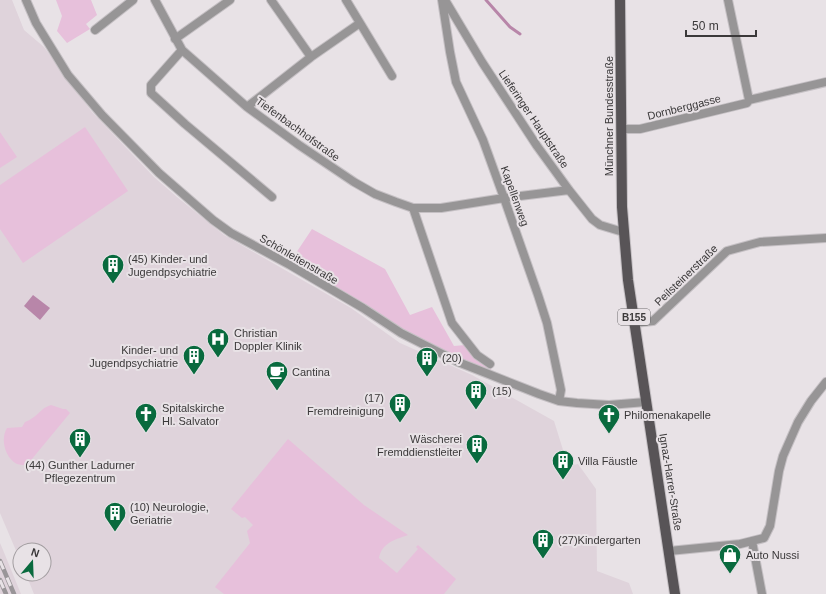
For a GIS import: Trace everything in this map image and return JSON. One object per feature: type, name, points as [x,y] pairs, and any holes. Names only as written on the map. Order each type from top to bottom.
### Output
[{"type":"main road","name":"Münchner Bundesstraße","points":[[620,0],[623,232]]},
{"type":"main road","name":"Ignaz-Harrer-Straße","points":[[623,232],[634,324],[675,594]]},
{"type":"street","name":"Schönleitenstraße","points":[[26,0],[36,23],[68,75],[102,115],[159,173],[213,220],[231,233],[290,265],[363,308],[401,333],[458,362],[559,401],[609,405],[646,402]]},
{"type":"street","points":[[95,30],[133,0]]},
{"type":"street","name":"Tiefenbachhofstraße","points":[[155,0],[182,50],[247,107],[299,146],[354,182],[389,199],[413,208],[441,208],[569,190]]},
{"type":"street","points":[[175,39],[230,0]]},
{"type":"street","points":[[271,0],[311,57]]},
{"type":"street","points":[[346,0],[392,76]]},
{"type":"street","name":"Kapellenweg","points":[[442,0],[456,82],[483,140],[547,323],[561,390],[559,401]]},
{"type":"street","name":"Lieferinger Hauptstraße","points":[[445,0],[482,62],[537,146],[569,190],[592,219],[600,225],[623,232]]},
{"type":"street","points":[[728,0],[749,100]]},
{"type":"street","points":[[247,107],[311,57],[360,23]]},
{"type":"street","points":[[182,50],[151,85],[151,93],[185,124],[272,197]]},
{"type":"street","name":"Dornberggasse","points":[[621,129],[640,129],[747,103],[749,100],[826,82]]},
{"type":"street","points":[[413,208],[452,323],[477,355],[490,364]]},
{"type":"street","name":"Peilsteinerstraße","points":[[634,324],[653,321],[727,251],[760,242],[826,238]]},
{"type":"street","points":[[669,551],[740,544],[764,538],[770,526],[783,456],[798,422],[811,400],[826,382]]},
{"type":"street","points":[[752,541],[762,594]]},
{"type":"shaded area","name":"Christian Doppler Klinik","points":[[0,0],[12,0],[24,30],[44,47],[92,112],[154,177],[224,235],[351,308],[400,343],[472,375],[554,421],[568,466],[578,464],[596,489],[597,571],[629,583],[633,594],[34,594],[29,582],[52,582],[52,542],[12,542],[0,513]]},
{"type":"shaded area","points":[[56,0],[91,0],[97,15],[86,24],[90,29],[67,43],[57,31],[62,16]]},
{"type":"shaded area","points":[[85,127],[128,191],[23,263],[0,229],[0,185]]},
{"type":"shaded area","points":[[0,132],[17,157],[0,168]]},
{"type":"shaded area","points":[[312,229],[385,269],[410,315],[432,307],[454,346],[465,345],[490,367],[493,373],[446,353],[402,329],[290,262]]},
{"type":"shaded area","points":[[33,295],[50,308],[40,320],[24,306]]},
{"type":"shaded area","points":[[51,405],[66,409],[70,413],[27,465],[17,464],[9,457],[5,448],[4,437],[7,428],[22,427],[25,422],[33,418],[47,406]]},
{"type":"shaded area","points":[[288,439],[364,505],[408,535],[386,545],[379,558],[397,573],[418,549],[416,547],[418,545],[456,579],[444,594],[224,594],[215,587],[250,543],[247,531],[253,525],[245,517],[242,518],[231,509]]},
{"type":"shaded area","points":[[0,543],[12,572],[12,582],[16,582],[21,594],[0,594]]},
{"type":"waterway","points":[[486,0],[510,27],[520,34]]},
{"type":"railway","points":[[0,561],[14,594]]},
{"type":"railway","points":[[0,580],[6,594]]},
{"type":"place","name":"(45) Kinder- und Jugendpsychiatrie","points":[[113,284]]},
{"type":"place","name":"Christian Doppler Klinik","points":[[218,358]]},
{"type":"place","name":"Kinder- und Jugendpsychiatrie","points":[[194,376]]},
{"type":"place","name":"(20)","points":[[427,378]]},
{"type":"place","name":"Cantina","points":[[277,392]]},
{"type":"place","name":"(15)","points":[[476,410]]},
{"type":"place","name":"(17) Fremdreinigung","points":[[400,424]]},
{"type":"place","name":"Spitalskirche Hl. Salvator","points":[[146,434]]},
{"type":"place","name":"Philomenakapelle","points":[[609,434]]},
{"type":"place","name":"(44) Gunther Ladurner Pflegezentrum","points":[[80,458]]},
{"type":"place","name":"Wäscherei Fremddienstleiter","points":[[477,464]]},
{"type":"place","name":"Villa Fäustle","points":[[563,480]]},
{"type":"place","name":"(10) Neurologie, Geriatrie","points":[[115,532]]},
{"type":"place","name":"(27)Kindergarten","points":[[543,560]]},
{"type":"place","name":"Auto Nussi","points":[[730,574]]}]
